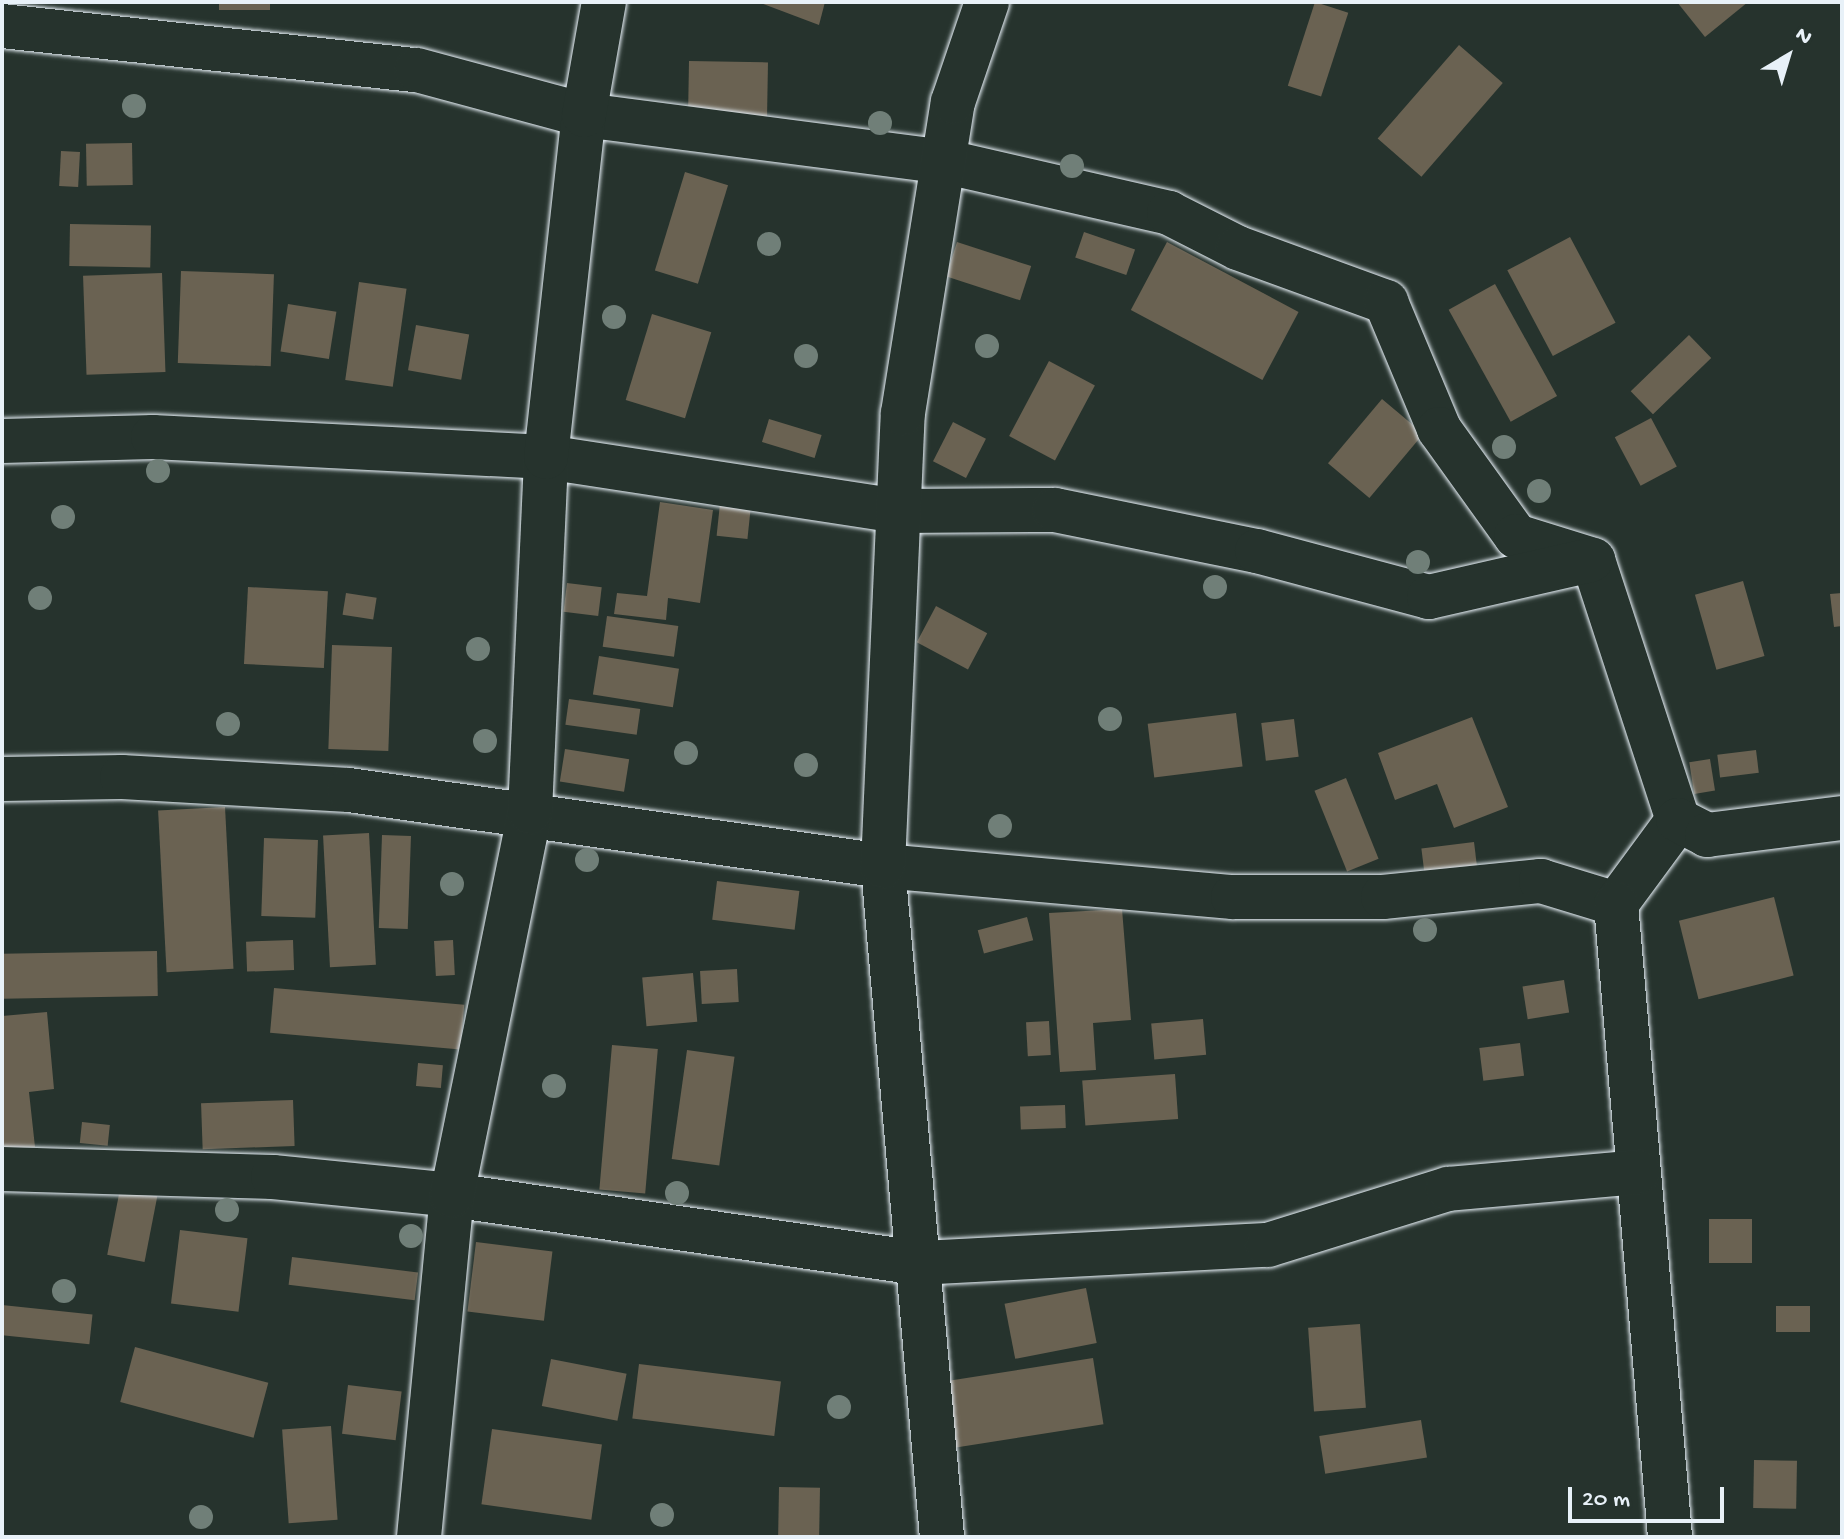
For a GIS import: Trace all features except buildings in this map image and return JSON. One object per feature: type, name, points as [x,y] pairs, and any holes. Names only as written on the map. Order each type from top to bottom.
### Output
[{"type":"street","points":[[419,1537],[452,1195],[530,812],[546,457],[584,115],[604,2]]},
{"type":"street","points":[[942,1537],[883,866],[903,413],[947,162],[953,102],[987,2]]},
{"type":"street","points":[[2,26],[417,70],[584,115],[947,162],[1169,213],[1238,248],[1386,302],[1439,429],[1516,536],[1593,560]]},
{"type":"street","points":[[2,441],[153,437],[546,457],[900,511],[1055,510],[1257,551],[1429,597],[1593,560]]},
{"type":"street","points":[[1593,560],[1678,820],[1707,835],[1842,818]]},
{"type":"street","points":[[2,779],[122,777],[334,789],[530,812],[883,866],[1233,897],[1383,897],[1541,881],[1616,904]]},
{"type":"street","points":[[1670,1537],[1616,904],[1678,820]]},
{"type":"street","points":[[2,1169],[273,1177],[452,1195],[920,1263],[1268,1245],[1448,1189],[1638,1172]]}]
